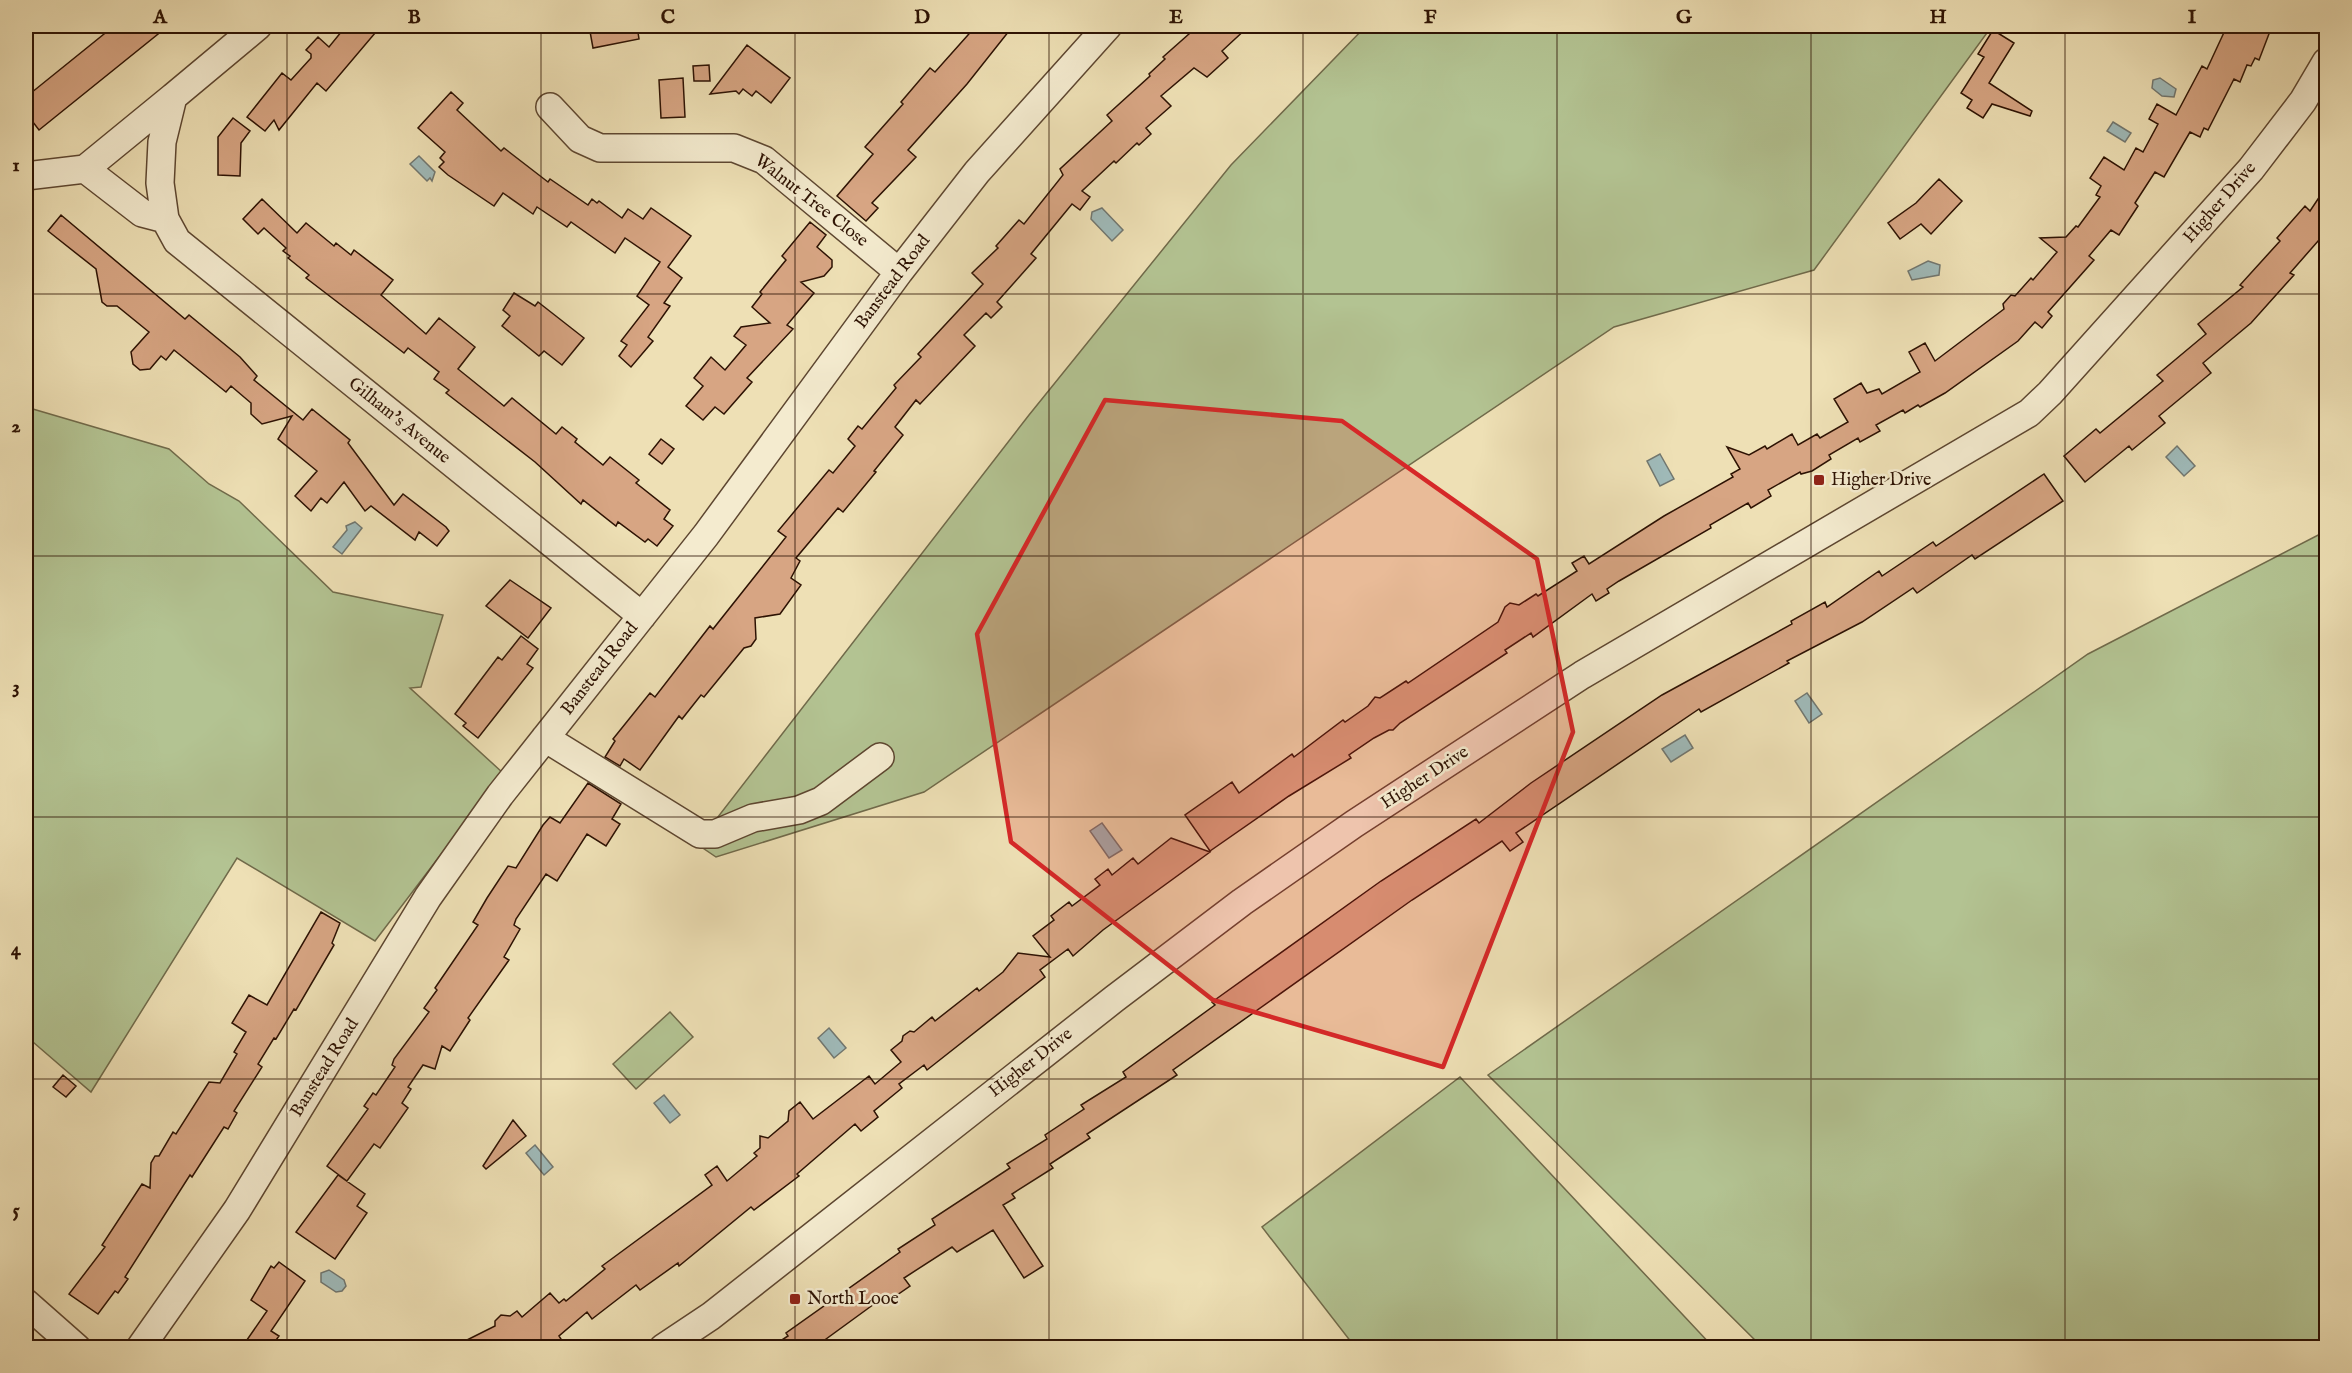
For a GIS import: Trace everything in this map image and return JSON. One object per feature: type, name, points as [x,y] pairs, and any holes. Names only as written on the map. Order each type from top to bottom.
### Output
[{"type":"street","points":[[26,176],[85,169],[258,26]]},
{"type":"street","name":"Banstead Road","points":[[140,1347],[237,1210],[428,897],[500,795],[706,535],[899,272],[977,172],[1108,26]]},
{"type":"street","name":"Higher Drive","points":[[663,1347],[711,1316],[992,1094],[1242,902],[1364,818],[1582,675],[2029,413],[2050,393],[2251,169],[2303,101],[2326,62]]},
{"type":"street","name":"Gilham's Avenue","points":[[173,97],[162,142],[160,183],[165,219],[177,242],[642,616]]},
{"type":"street","name":"Walnut Tree Close","points":[[550,107],[580,139],[600,148],[734,148],[750,153],[764,160],[899,272]]},
{"type":"street","points":[[85,169],[142,213],[165,219]]},
{"type":"street","points":[[545,738],[700,834],[715,834],[753,818],[800,810],[821,801],[880,757]]},
{"type":"street","points":[[26,1303],[77,1347]]},
{"type":"highlighted area","points":[[1105,400],[1342,421],[1537,559],[1573,732],[1443,1067],[1213,1000],[1011,842],[977,634]]},
{"type":"green space","points":[[1366,26],[1992,26],[1814,270],[1614,327],[924,792],[716,857],[697,844],[1029,415],[1231,165]]},
{"type":"green space","points":[[26,407],[169,449],[209,484],[239,501],[333,592],[443,615],[421,687],[410,688],[503,773],[375,941],[237,858],[91,1092],[26,1036]]},
{"type":"green space","points":[[2326,531],[2326,1340],[2316,1347],[1762,1347],[1488,1075],[2088,654]]},
{"type":"green space","points":[[670,1012],[693,1037],[636,1089],[613,1064]]},
{"type":"green space","points":[[1460,1077],[1713,1347],[1355,1347],[1262,1227]]},
{"type":"water","points":[[2160,78],[2176,89],[2174,97],[2162,96],[2152,88],[2153,80]]},
{"type":"water","points":[[2113,122],[2131,133],[2125,142],[2107,131]]},
{"type":"water","points":[[419,156],[435,172],[432,181],[430,178],[427,181],[410,164]]},
{"type":"water","points":[[1102,208],[1123,230],[1112,241],[1091,219],[1092,212]]},
{"type":"water","points":[[1928,261],[1940,265],[1939,275],[1912,280],[1908,271]]},
{"type":"water","points":[[2177,446],[2195,466],[2184,476],[2166,457]]},
{"type":"water","points":[[1660,454],[1674,479],[1660,486],[1647,461]]},
{"type":"water","points":[[355,522],[362,528],[342,554],[333,547],[347,530],[346,526]]},
{"type":"water","points":[[1807,693],[1822,714],[1809,723],[1795,701]]},
{"type":"water","points":[[1685,735],[1693,748],[1671,762],[1662,749]]},
{"type":"water","points":[[1102,823],[1122,850],[1109,858],[1090,831]]},
{"type":"water","points":[[829,1028],[846,1048],[834,1058],[818,1038]]},
{"type":"water","points":[[664,1095],[680,1115],[670,1123],[654,1103]]},
{"type":"water","points":[[535,1145],[553,1167],[544,1175],[526,1153]]},
{"type":"water","points":[[329,1270],[344,1280],[346,1286],[342,1291],[336,1292],[321,1282],[321,1273]]},
{"type":"building","points":[[114,26],[168,26],[39,130],[26,113],[26,97]]},
{"type":"building","points":[[346,26],[381,26],[326,91],[317,83],[279,130],[274,120],[265,131],[247,117],[282,73],[291,80],[311,58],[311,54],[306,50],[318,37],[329,47]]},
{"type":"building","points":[[589,26],[637,26],[639,39],[593,48]]},
{"type":"building","points":[[976,26],[1013,26],[967,84],[908,150],[916,157],[872,203],[878,208],[866,221],[837,196],[873,154],[865,147],[903,104],[901,102],[930,68],[935,72]]},
{"type":"building","points":[[1198,26],[1249,26],[1222,51],[1228,58],[1207,77],[1194,68],[1161,96],[1171,106],[1146,128],[1151,134],[1139,145],[1137,143],[1116,163],[1114,161],[1082,191],[1090,197],[1080,210],[1072,204],[1031,254],[1036,258],[997,302],[1002,307],[991,318],[986,313],[964,335],[975,346],[920,404],[916,400],[895,427],[903,435],[874,471],[876,472],[843,512],[838,508],[796,558],[800,561],[791,578],[801,585],[780,614],[755,618],[756,639],[751,646],[744,648],[704,697],[701,695],[682,719],[679,716],[640,770],[624,759],[620,766],[605,757],[615,741],[613,739],[650,693],[655,697],[710,626],[713,629],[786,537],[778,531],[829,470],[833,473],[855,446],[848,439],[858,426],[862,429],[896,388],[894,385],[921,357],[918,354],[983,284],[972,273],[998,248],[996,246],[1019,220],[1024,224],[1063,175],[1060,169],[1112,121],[1107,115],[1150,76],[1149,74],[1165,59],[1163,57]]},
{"type":"building","points":[[2227,26],[2272,26],[2259,60],[2255,58],[2251,66],[2247,65],[2240,82],[2234,79],[2208,130],[2204,128],[2200,137],[2190,132],[2164,177],[2155,172],[2135,203],[2138,206],[2119,235],[2111,230],[2089,256],[2094,260],[2048,312],[2052,316],[2042,328],[2035,322],[2018,341],[1945,393],[1920,407],[1918,405],[1905,413],[1903,410],[1876,425],[1880,431],[1860,442],[1858,438],[1829,455],[1831,459],[1812,471],[1801,474],[1800,472],[1768,490],[1771,496],[1751,508],[1748,503],[1710,525],[1711,528],[1607,589],[1609,593],[1596,601],[1592,594],[1533,637],[1531,633],[1505,650],[1507,653],[1400,723],[1393,730],[1374,738],[1349,755],[1351,758],[1289,796],[1210,851],[1185,815],[1232,782],[1239,793],[1292,754],[1294,757],[1343,720],[1345,722],[1368,706],[1375,697],[1380,698],[1406,681],[1408,683],[1498,622],[1505,607],[1510,603],[1519,605],[1536,594],[1538,596],[1577,571],[1572,563],[1584,556],[1589,564],[1664,516],[1733,477],[1731,474],[1740,469],[1727,447],[1749,455],[1765,446],[1767,449],[1792,434],[1798,445],[1817,434],[1820,438],[1848,422],[1834,399],[1861,383],[1867,393],[1879,389],[1882,394],[1920,372],[1909,352],[1925,343],[1935,361],[2004,309],[2003,304],[2011,295],[2015,296],[2031,278],[2033,280],[2057,252],[2040,238],[2066,237],[2076,226],[2078,227],[2100,197],[2096,195],[2101,186],[2090,178],[2104,157],[2124,170],[2136,148],[2143,152],[2158,124],[2149,119],[2157,104],[2176,115],[2202,66],[2207,69]]},
{"type":"building","points":[[1993,30],[2014,43],[1989,83],[2032,111],[2030,116],[1992,104],[1983,118],[1967,108],[1972,100],[1961,93],[1984,57],[1978,54]]},
{"type":"building","points":[[747,45],[790,78],[771,103],[756,91],[752,96],[743,89],[739,94],[736,91],[710,94]]},
{"type":"building","points":[[709,65],[710,81],[694,81],[693,66]]},
{"type":"building","points":[[683,78],[685,117],[661,118],[659,80]]},
{"type":"building","points":[[451,92],[463,103],[457,110],[501,151],[504,148],[548,182],[550,179],[588,205],[592,199],[597,203],[599,201],[622,218],[628,209],[643,219],[651,208],[691,236],[668,267],[682,278],[664,303],[670,306],[648,337],[653,341],[631,367],[619,356],[627,345],[621,341],[649,305],[637,296],[660,262],[625,238],[615,253],[571,222],[567,227],[537,207],[533,214],[503,193],[494,206],[448,175],[439,167],[444,162],[440,158],[445,152],[418,128]]},
{"type":"building","points":[[233,118],[250,131],[241,143],[240,176],[218,175],[218,137]]},
{"type":"building","points":[[1939,179],[1962,201],[1931,234],[1921,224],[1900,239],[1888,223],[1916,203]]},
{"type":"building","points":[[2326,187],[2326,232],[2290,273],[2294,275],[2251,323],[2203,363],[2211,373],[2159,416],[2165,423],[2132,450],[2129,446],[2085,482],[2064,456],[2096,429],[2100,433],[2163,381],[2157,375],[2206,334],[2198,324],[2243,287],[2240,285],[2280,241],[2277,238],[2305,206],[2310,211]]},
{"type":"building","points":[[262,199],[297,233],[306,223],[334,246],[336,243],[351,255],[354,250],[393,280],[381,295],[426,334],[439,318],[475,347],[458,369],[504,406],[512,398],[556,434],[562,427],[577,439],[575,442],[603,465],[610,457],[639,480],[636,483],[670,510],[664,519],[673,526],[657,546],[648,539],[645,542],[618,522],[616,526],[583,500],[581,504],[535,462],[446,393],[449,390],[434,379],[439,372],[408,348],[404,353],[306,278],[309,275],[283,251],[286,248],[264,228],[258,234],[243,219]]},
{"type":"building","points":[[61,215],[185,319],[189,315],[240,357],[257,376],[254,380],[303,420],[312,409],[350,440],[348,443],[394,505],[403,494],[446,527],[449,531],[437,546],[419,532],[415,540],[371,506],[365,511],[344,482],[327,503],[321,498],[311,511],[295,496],[317,471],[278,439],[292,416],[262,424],[251,414],[251,403],[231,386],[226,392],[174,350],[166,360],[161,356],[150,369],[140,370],[133,364],[131,352],[149,332],[117,306],[107,306],[102,302],[96,269],[48,231]]},
{"type":"building","points":[[810,222],[826,235],[817,247],[832,260],[832,267],[824,276],[801,282],[814,293],[787,325],[793,329],[747,378],[752,382],[724,414],[715,407],[703,420],[686,406],[703,386],[694,378],[711,357],[725,370],[746,345],[734,336],[741,327],[770,323],[752,307],[762,294],[760,292],[786,260],[782,256]]},
{"type":"building","points":[[514,293],[535,306],[538,302],[584,338],[562,365],[544,351],[539,356],[502,326],[510,316],[503,310]]},
{"type":"building","points":[[661,439],[674,449],[662,464],[649,454]]},
{"type":"building","points":[[2044,474],[2063,501],[1975,559],[1972,555],[1917,593],[1913,588],[1862,622],[1787,661],[1789,663],[1701,712],[1699,709],[1516,833],[1523,842],[1510,851],[1502,841],[1412,900],[1173,1070],[1177,1075],[1087,1134],[1090,1138],[1050,1164],[1053,1168],[1012,1194],[1015,1198],[1003,1205],[1043,1266],[1024,1278],[993,1230],[957,1252],[952,1247],[904,1278],[910,1286],[884,1304],[881,1299],[815,1347],[771,1347],[788,1336],[786,1333],[900,1252],[898,1249],[935,1225],[932,1219],[1010,1168],[1007,1164],[1047,1139],[1045,1135],[1084,1109],[1081,1105],[1126,1077],[1123,1072],[1215,1005],[1212,1002],[1381,881],[1476,819],[1479,823],[1531,783],[1662,695],[1792,624],[1791,621],[1825,602],[1827,607],[1879,571],[1882,576],[1933,542],[1936,546]]},
{"type":"building","points":[[510,580],[551,608],[528,638],[486,606]]},
{"type":"building","points":[[521,636],[538,649],[527,664],[533,668],[478,738],[463,726],[466,723],[455,714],[498,657],[502,660]]},
{"type":"building","points":[[588,783],[621,804],[612,819],[620,824],[606,846],[587,834],[557,881],[546,874],[516,919],[514,925],[520,929],[504,957],[509,960],[468,1018],[470,1020],[450,1051],[442,1046],[435,1069],[423,1065],[408,1087],[411,1089],[402,1103],[408,1108],[380,1148],[374,1144],[347,1181],[327,1166],[368,1109],[364,1106],[373,1093],[376,1095],[395,1067],[392,1065],[394,1059],[429,1012],[424,1008],[478,925],[473,922],[487,898],[508,866],[516,868],[550,817],[560,823]]},
{"type":"building","points":[[1171,838],[1210,852],[1103,930],[1073,956],[1068,949],[1040,970],[1045,977],[927,1070],[924,1065],[899,1084],[902,1088],[874,1111],[878,1117],[861,1131],[855,1124],[797,1174],[799,1176],[754,1210],[751,1207],[679,1266],[678,1263],[640,1290],[636,1285],[592,1319],[587,1312],[559,1336],[561,1339],[551,1347],[453,1347],[495,1326],[495,1321],[501,1315],[510,1316],[517,1311],[522,1317],[550,1293],[559,1303],[564,1299],[566,1301],[605,1269],[602,1266],[712,1185],[705,1175],[717,1166],[727,1181],[757,1156],[754,1153],[760,1148],[760,1136],[768,1138],[788,1121],[789,1111],[800,1102],[813,1119],[869,1076],[875,1084],[901,1062],[891,1050],[902,1041],[903,1036],[910,1031],[914,1032],[932,1017],[935,1021],[977,988],[979,991],[1003,972],[1018,953],[1050,957],[1033,936],[1054,920],[1051,916],[1069,902],[1072,906],[1100,885],[1095,879],[1108,869],[1112,875],[1133,858],[1138,864]]},
{"type":"building","points":[[321,912],[340,923],[332,943],[334,945],[296,1010],[294,1009],[258,1064],[262,1067],[234,1111],[237,1113],[228,1129],[224,1127],[192,1177],[190,1175],[125,1277],[128,1279],[118,1293],[115,1291],[98,1314],[69,1294],[105,1247],[102,1245],[142,1184],[150,1188],[151,1163],[155,1156],[159,1156],[173,1132],[176,1134],[209,1082],[220,1083],[237,1054],[234,1052],[246,1032],[232,1023],[249,995],[267,1005]]},
{"type":"building","points":[[63,1075],[76,1086],[66,1097],[53,1087]]},
{"type":"building","points":[[513,1120],[526,1136],[486,1169],[483,1166]]},
{"type":"building","points":[[338,1175],[365,1194],[357,1206],[367,1213],[335,1259],[296,1232]]},
{"type":"building","points":[[279,1262],[305,1281],[271,1331],[279,1336],[271,1347],[242,1347],[267,1311],[251,1300],[271,1266],[274,1268]]},
{"type":"place","name":"Higher Drive","points":[[1819,480]]},
{"type":"place","name":"North Looe","points":[[795,1299]]}]
